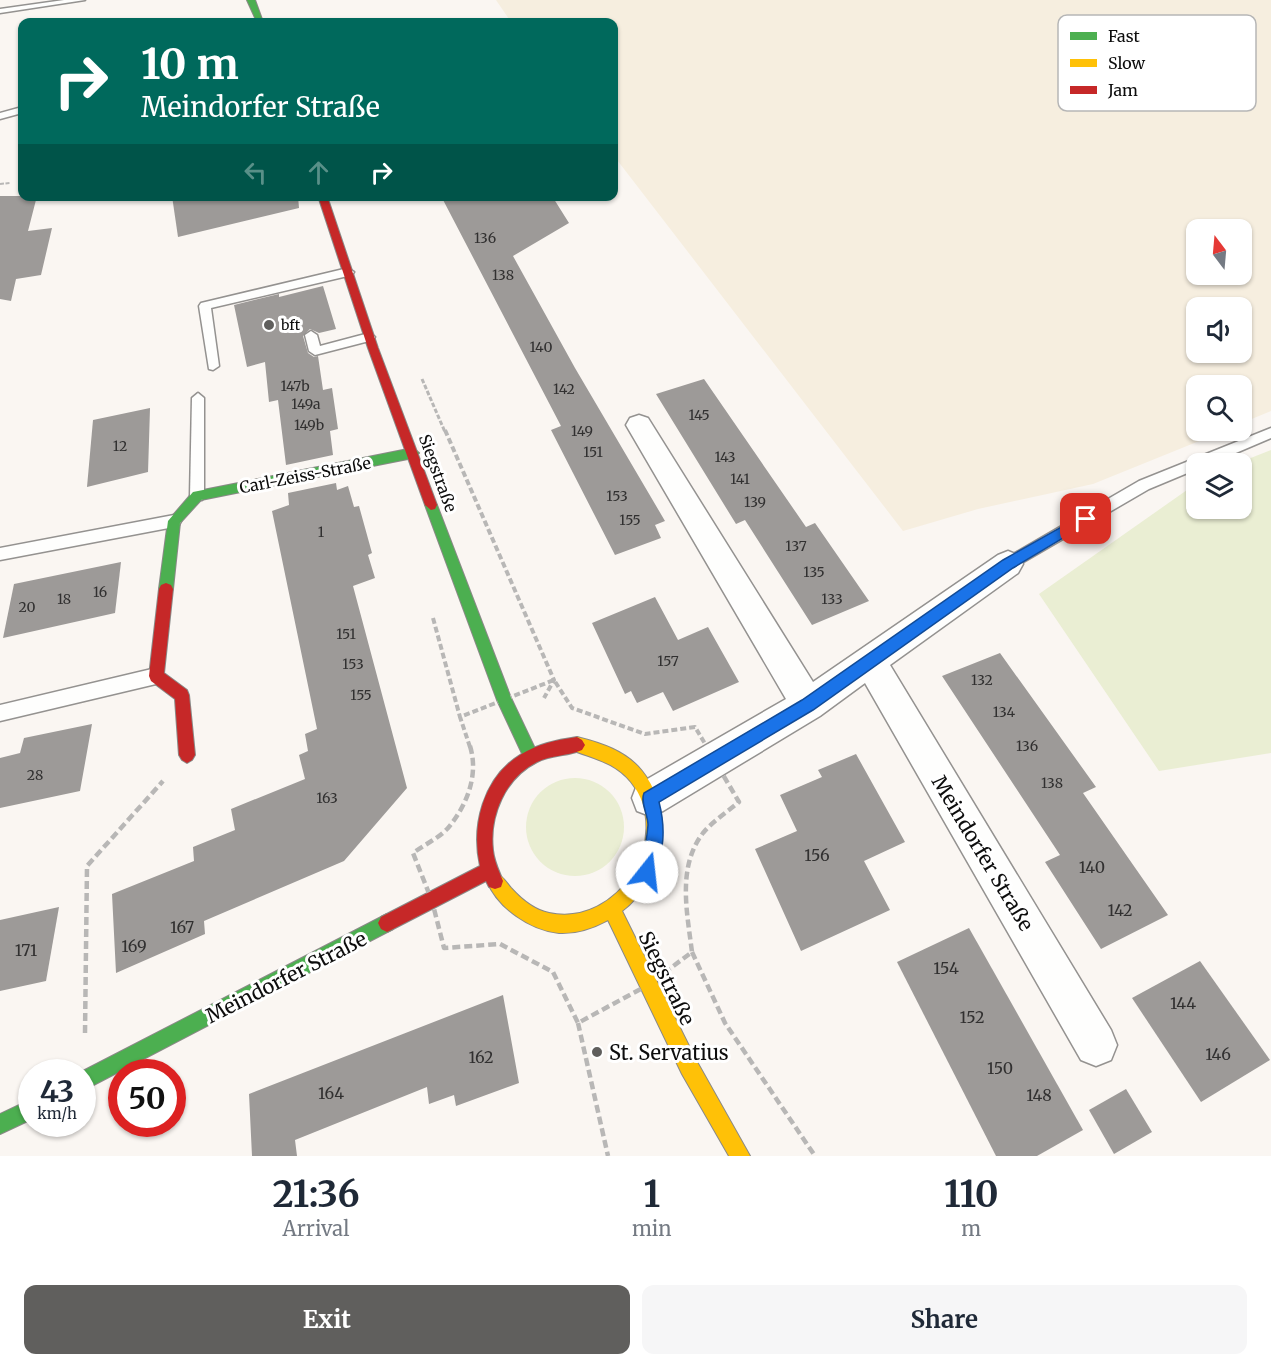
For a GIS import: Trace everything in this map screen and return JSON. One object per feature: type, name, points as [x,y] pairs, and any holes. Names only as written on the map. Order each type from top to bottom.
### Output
[{"type":"main road","points":[[251,0],[258,18]]},
{"type":"main road","name":"Siegstraße","points":[[324,201],[369,337],[504,700],[531,757]]},
{"type":"main road","name":"Carl-Zeiss-Straße","points":[[197,496],[413,453]]},
{"type":"main road","points":[[187,755],[182,695],[156,676],[174,521],[197,496]]},
{"type":"main road","points":[[577,745],[600,749],[621,760],[638,776],[650,798],[656,822],[655,847],[647,872],[633,894],[613,911],[586,923],[557,925],[530,917],[507,901],[489,870],[484,850],[485,822],[494,796],[510,773],[531,757],[553,748],[577,745]]},
{"type":"main road","name":"Meindorfer Straße","points":[[96,1075],[489,870]]},
{"type":"main road","name":"Siegstraße","points":[[613,911],[648,985],[725,1132],[740,1156]]},
{"type":"main road","points":[[0,1124],[18,1115]]},
{"type":"street","points":[[639,425],[808,705]]},
{"type":"street","points":[[650,798],[808,705],[1008,564]]},
{"type":"street","name":"Meindorfer Straße","points":[[870,661],[1096,1045]]},
{"type":"lane","points":[[0,11],[81,0]]},
{"type":"lane","points":[[0,116],[18,111]]},
{"type":"lane","points":[[213,366],[205,306],[300,288],[348,272]]},
{"type":"lane","points":[[311,335],[315,351],[369,337]]},
{"type":"lane","points":[[197,496],[198,398]]},
{"type":"lane","points":[[1008,564],[1144,485],[1271,433]]},
{"type":"lane","points":[[0,554],[174,521]]},
{"type":"lane","points":[[0,713],[156,676]]},
{"type":"path","points":[[0,184],[10,183]]},
{"type":"path","points":[[419,373],[554,680],[572,708],[645,734],[695,727],[738,802],[703,833],[686,865],[686,905],[692,952],[725,1023],[815,1156]]},
{"type":"path","points":[[554,680],[460,717],[474,759],[471,791],[447,829],[413,853],[432,901],[444,948],[500,944],[553,972],[578,1023],[608,1156]]},
{"type":"path","points":[[522,738],[554,680]]},
{"type":"path","points":[[83,1059],[87,866],[187,755]]},
{"type":"path","points":[[578,1023],[648,985],[692,952]]},
{"type":"shaded area","points":[[496,0],[1271,0],[1271,411],[1252,419],[1252,375],[1186,375],[1186,441],[1199,441],[1093,484],[978,509],[903,531],[618,161],[618,18],[508,18]]},
{"type":"green space","points":[[1271,450],[1271,753],[1159,771],[1039,594],[1186,491],[1186,519],[1252,519],[1252,457]]},
{"type":"green space","points":[[575,778],[594,782],[609,793],[620,808],[624,827],[620,846],[609,861],[594,872],[575,876],[556,872],[541,861],[530,846],[526,827],[530,808],[541,793],[556,782]]},
{"type":"building","points":[[0,196],[18,196],[18,201],[36,201],[28,231],[52,228],[41,275],[16,279],[11,301],[0,299]]},
{"type":"building","points":[[173,201],[298,201],[299,208],[178,237]]},
{"type":"building","points":[[444,201],[555,201],[569,223],[513,256],[575,368],[665,521],[655,525],[661,538],[615,555],[551,430],[561,426]]},
{"type":"building","points":[[323,286],[336,329],[319,333],[310,329],[303,336],[308,353],[314,357],[318,356],[323,390],[332,388],[338,429],[330,431],[333,455],[286,465],[278,400],[269,402],[265,362],[247,367],[234,305]]},
{"type":"building","points":[[704,379],[806,527],[815,523],[869,601],[812,625],[745,520],[736,524],[656,394]]},
{"type":"building","points":[[150,408],[148,472],[87,487],[93,420]]},
{"type":"building","points":[[336,483],[337,490],[348,486],[354,507],[359,506],[372,553],[368,555],[375,578],[353,586],[407,788],[344,861],[204,921],[205,934],[116,973],[112,894],[194,861],[193,847],[235,830],[231,809],[305,779],[299,755],[308,751],[305,734],[317,729],[272,511],[289,505],[288,493]]},
{"type":"building","points":[[121,562],[115,613],[3,638],[14,584]]},
{"type":"building","points":[[655,597],[678,640],[708,627],[739,682],[673,711],[663,692],[637,703],[631,691],[625,694],[592,623]]},
{"type":"building","points":[[1000,653],[1096,787],[1083,793],[1168,915],[1101,949],[1045,862],[1060,855],[942,676]]},
{"type":"building","points":[[92,724],[80,791],[0,808],[0,758],[20,753],[24,738]]},
{"type":"building","points":[[856,754],[905,842],[864,861],[890,910],[801,951],[755,849],[797,831],[780,795],[822,777],[818,770]]},
{"type":"building","points":[[59,907],[46,981],[0,991],[0,920]]},
{"type":"building","points":[[969,928],[1083,1130],[1037,1156],[996,1156],[897,962]]},
{"type":"building","points":[[1200,961],[1270,1060],[1201,1102],[1132,998]]},
{"type":"building","points":[[503,995],[519,1083],[456,1106],[454,1095],[429,1104],[427,1087],[295,1140],[297,1156],[252,1156],[249,1094]]},
{"type":"building","points":[[1126,1089],[1152,1132],[1114,1154],[1089,1110]]},
{"type":"traffic: fast","points":[[251,0],[258,18]]},
{"type":"traffic: fast","points":[[166,589],[174,521],[197,496],[413,453]]},
{"type":"traffic: fast","points":[[431,505],[504,700],[531,757]]},
{"type":"traffic: fast","points":[[96,1075],[387,923]]},
{"type":"traffic: fast","points":[[0,1124],[18,1115]]},
{"type":"traffic: slow","points":[[495,881],[506,895],[531,915],[561,924],[593,919],[618,904],[638,883],[650,855],[654,833],[653,812],[647,793],[636,776],[621,762],[601,751],[577,745]]},
{"type":"traffic: slow","points":[[613,911],[689,1067],[740,1156]]},
{"type":"traffic: jam","points":[[324,201],[373,348],[431,505]]},
{"type":"traffic: jam","points":[[166,589],[156,676],[182,695],[187,755]]},
{"type":"traffic: jam","points":[[495,881],[488,867],[484,835],[486,818],[499,788],[520,764],[533,756],[577,745]]},
{"type":"traffic: jam","points":[[387,923],[489,870]]},
{"type":"place","name":"bft","points":[[269,325]]},
{"type":"place","name":"St. Servatius","points":[[597,1052]]},
{"type":"route","points":[[647,872],[655,847],[656,822],[650,798],[808,705],[1008,564],[1086,519]]}]
